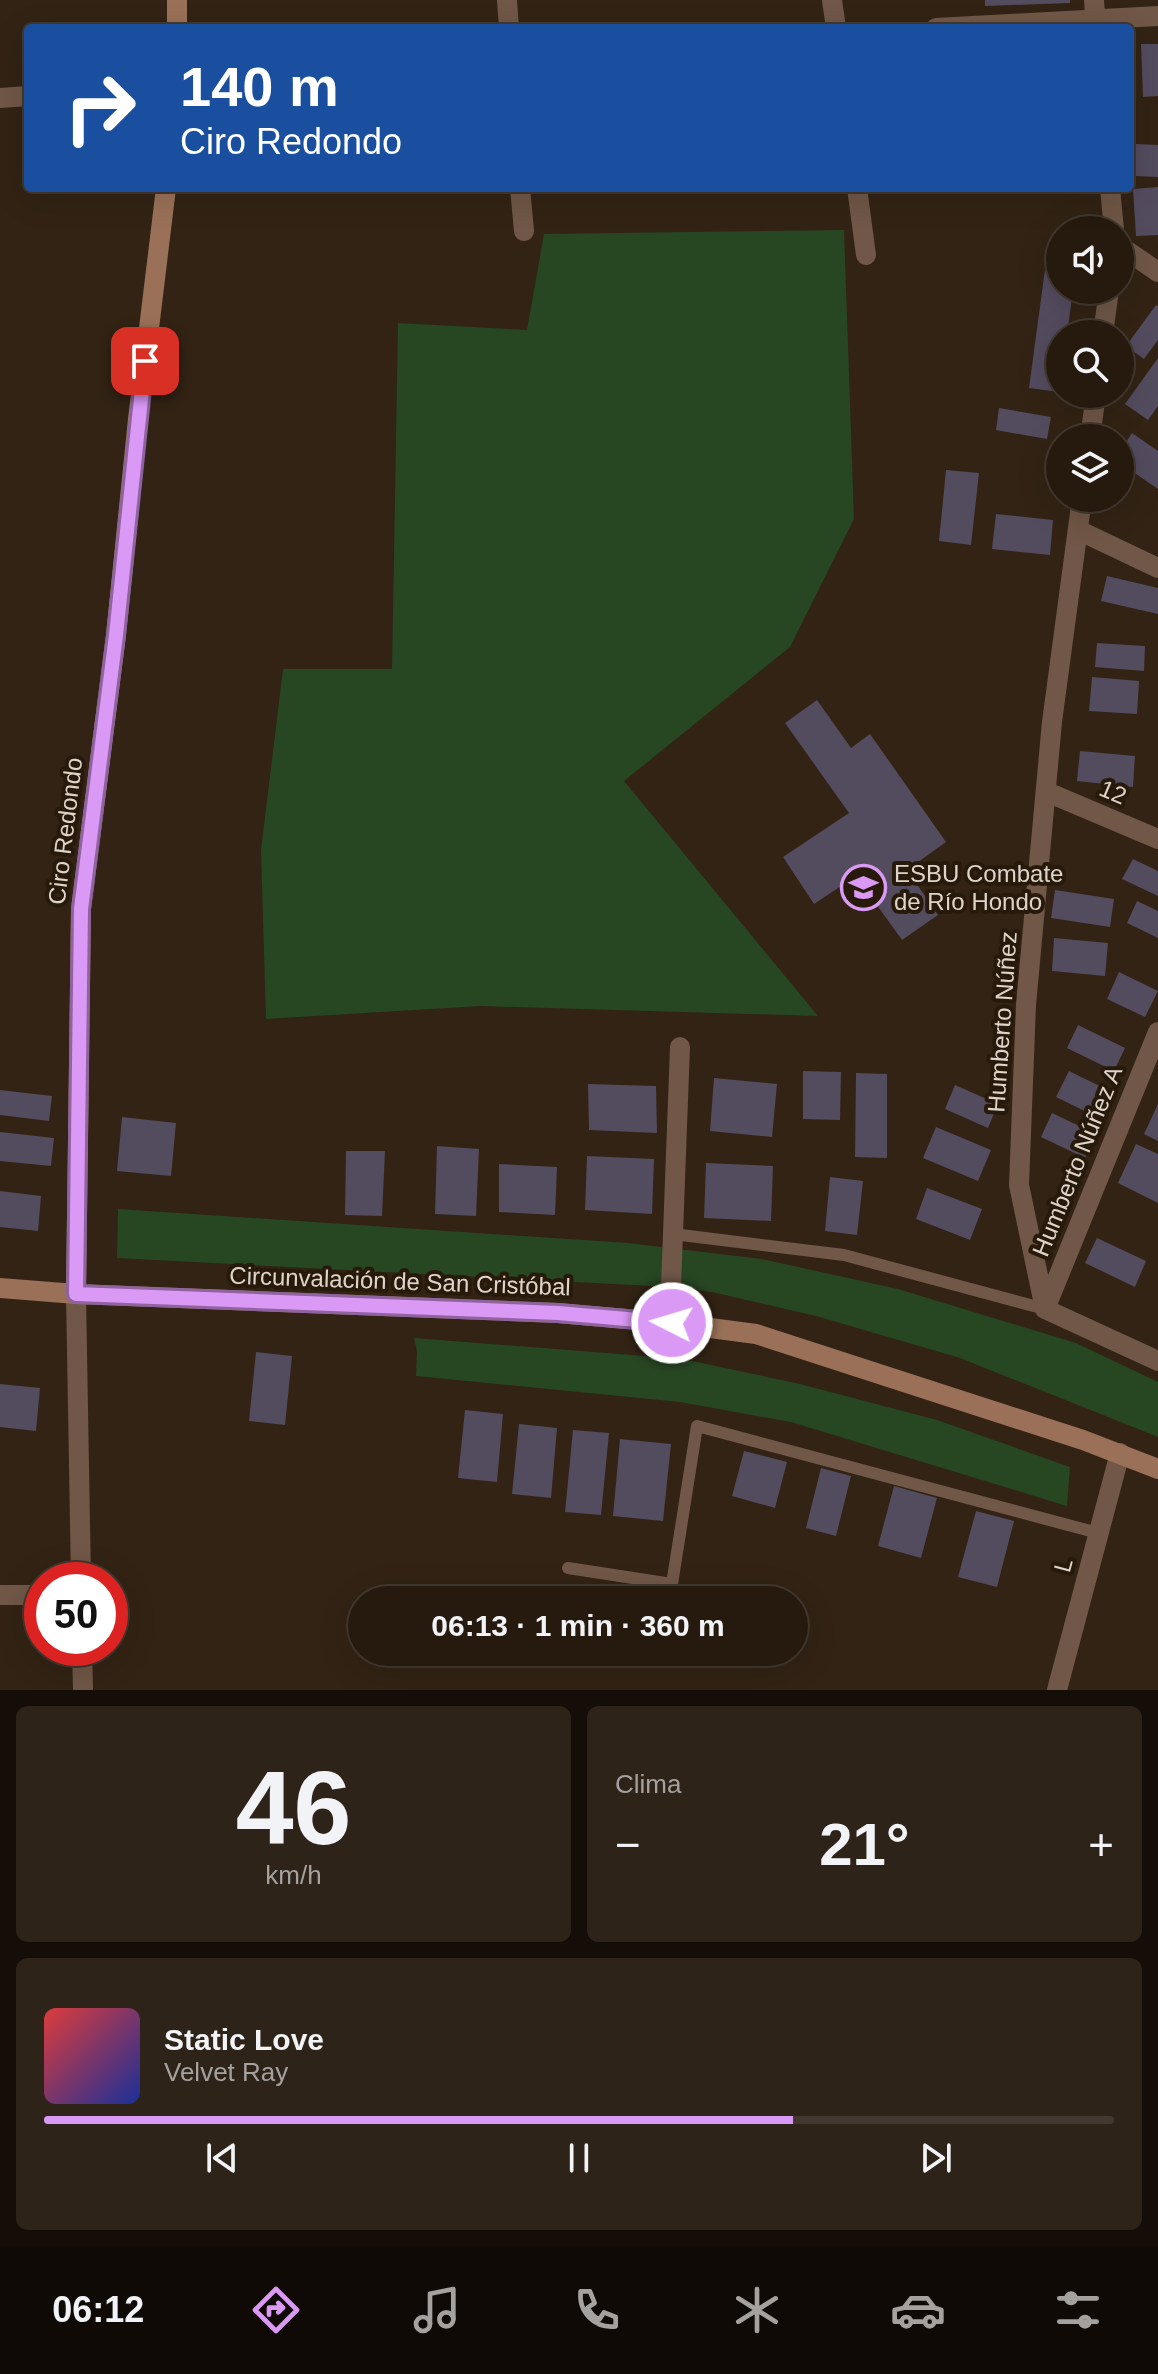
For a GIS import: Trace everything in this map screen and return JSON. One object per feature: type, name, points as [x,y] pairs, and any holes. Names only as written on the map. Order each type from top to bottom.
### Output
[{"type":"main road","points":[[177,0],[177,24]]},
{"type":"main road","name":"Ciro Redondo","points":[[76,1294],[81,909],[116,635],[166,192]]},
{"type":"main road","name":"Circunvalación de San Cristóbal","points":[[0,1288],[76,1294],[558,1313],[756,1334],[1120,1453],[1158,1469]]},
{"type":"street","points":[[507,0],[509,24]]},
{"type":"street","points":[[832,0],[835,24]]},
{"type":"street","points":[[989,24],[1095,16],[1158,16]]},
{"type":"street","points":[[0,98],[24,96]]},
{"type":"street","points":[[520,192],[524,231]]},
{"type":"street","points":[[858,192],[866,255]]},
{"type":"street","points":[[1110,192],[1113,216]]},
{"type":"street","points":[[1134,256],[1158,272]]},
{"type":"street","name":"Humberto Núñez","points":[[1045,1309],[1019,1185],[1026,1005],[1052,722],[1080,512]]},
{"type":"street","points":[[1078,530],[1158,568]]},
{"type":"street","name":"12","points":[[1047,792],[1158,839]]},
{"type":"street","name":"Humberto Núñez A","points":[[1045,1309],[1158,1032]]},
{"type":"street","points":[[672,1323],[680,1047]]},
{"type":"street","name":"Ciro Redondo","points":[[76,1294],[81,1562]]},
{"type":"street","points":[[1045,1309],[1158,1361]]},
{"type":"street","name":"L","points":[[1057,1690],[1120,1453]]},
{"type":"street","points":[[0,1595],[24,1595]]},
{"type":"street","points":[[82,1666],[83,1690]]},
{"type":"lane","points":[[673,1234],[844,1255],[1045,1309]]},
{"type":"lane","points":[[568,1568],[672,1584],[697,1426],[1098,1533]]},
{"type":"green space","points":[[844,230],[854,519],[790,647],[624,781],[818,1016],[480,1006],[266,1019],[261,850],[283,669],[392,669],[398,323],[527,330],[544,234]]},
{"type":"green space","points":[[118,1209],[628,1243],[762,1259],[898,1289],[1076,1343],[1158,1382],[1158,1437],[960,1358],[816,1316],[712,1292],[671,1287],[117,1258]]},
{"type":"green space","points":[[414,1338],[683,1359],[800,1384],[937,1420],[1070,1467],[1067,1506],[791,1422],[680,1402],[416,1376]]},
{"type":"building","points":[[985,0],[1070,0],[1070,3],[985,6]]},
{"type":"building","points":[[1141,44],[1158,44],[1158,96],[1143,97]]},
{"type":"building","points":[[1135,144],[1158,145],[1158,177],[1135,176]]},
{"type":"building","points":[[1158,187],[1158,235],[1136,236],[1134,189]]},
{"type":"building","points":[[1046,262],[1046,304],[1071,304],[1069,320],[1046,320],[1046,390],[1029,388]]},
{"type":"building","points":[[1158,306],[1158,340],[1144,359],[1134,352],[1134,335]]},
{"type":"building","points":[[1158,358],[1158,406],[1148,420],[1131,408],[1134,408],[1134,391]]},
{"type":"building","points":[[999,408],[1051,417],[1050,424],[1046,424],[1046,439],[996,430]]},
{"type":"building","points":[[1134,434],[1158,451],[1158,489],[1134,473]]},
{"type":"building","points":[[946,470],[979,473],[971,545],[939,541]]},
{"type":"building","points":[[996,514],[1053,520],[1050,555],[992,549]]},
{"type":"building","points":[[1107,576],[1158,588],[1158,614],[1101,601]]},
{"type":"building","points":[[1097,643],[1145,646],[1144,671],[1095,667]]},
{"type":"building","points":[[1092,677],[1139,681],[1137,714],[1089,711]]},
{"type":"building","points":[[817,700],[851,748],[870,734],[946,842],[907,870],[938,915],[902,940],[856,876],[814,904],[783,857],[849,813],[785,723]]},
{"type":"building","points":[[1080,751],[1135,756],[1133,787],[1077,781]]},
{"type":"building","points":[[1133,859],[1158,871],[1158,896],[1122,879]]},
{"type":"building","points":[[1055,890],[1114,899],[1110,927],[1051,918]]},
{"type":"building","points":[[1137,901],[1158,911],[1158,938],[1127,923]]},
{"type":"building","points":[[1054,938],[1108,943],[1105,976],[1052,971]]},
{"type":"building","points":[[1119,972],[1158,991],[1145,1017],[1107,999]]},
{"type":"building","points":[[1078,1025],[1125,1048],[1114,1071],[1067,1048]]},
{"type":"building","points":[[803,1071],[841,1072],[840,1120],[803,1119]]},
{"type":"building","points":[[1069,1071],[1114,1093],[1101,1119],[1056,1097]]},
{"type":"building","points":[[856,1073],[887,1074],[887,1158],[855,1157]]},
{"type":"building","points":[[714,1078],[777,1084],[772,1137],[710,1131]]},
{"type":"building","points":[[588,1084],[656,1086],[657,1133],[589,1130]]},
{"type":"building","points":[[955,1085],[998,1104],[988,1128],[945,1109]]},
{"type":"building","points":[[0,1090],[52,1096],[49,1121],[0,1115]]},
{"type":"building","points":[[1158,1104],[1158,1141],[1144,1134]]},
{"type":"building","points":[[1052,1113],[1096,1134],[1085,1158],[1041,1137]]},
{"type":"building","points":[[122,1117],[176,1123],[171,1176],[117,1171]]},
{"type":"building","points":[[936,1127],[991,1150],[978,1181],[923,1158]]},
{"type":"building","points":[[0,1132],[54,1138],[51,1166],[0,1161]]},
{"type":"building","points":[[1136,1144],[1158,1154],[1158,1203],[1118,1183]]},
{"type":"building","points":[[437,1146],[479,1149],[476,1216],[435,1214]]},
{"type":"building","points":[[346,1151],[385,1151],[382,1216],[345,1215]]},
{"type":"building","points":[[587,1156],[654,1159],[652,1214],[585,1210]]},
{"type":"building","points":[[706,1163],[773,1166],[771,1221],[704,1218]]},
{"type":"building","points":[[499,1164],[557,1167],[555,1215],[499,1212]]},
{"type":"building","points":[[830,1177],[863,1181],[857,1235],[825,1231]]},
{"type":"building","points":[[927,1188],[982,1209],[970,1240],[916,1219]]},
{"type":"building","points":[[0,1191],[41,1196],[38,1231],[0,1227]]},
{"type":"building","points":[[1097,1238],[1146,1261],[1135,1287],[1085,1263]]},
{"type":"building","points":[[256,1352],[292,1356],[285,1425],[249,1421]]},
{"type":"building","points":[[0,1384],[40,1388],[36,1431],[0,1427]]},
{"type":"building","points":[[465,1410],[503,1414],[497,1482],[458,1478]]},
{"type":"building","points":[[519,1424],[557,1428],[551,1498],[512,1494]]},
{"type":"building","points":[[573,1430],[609,1433],[601,1515],[565,1512]]},
{"type":"building","points":[[620,1439],[671,1444],[663,1521],[613,1516]]},
{"type":"building","points":[[744,1451],[787,1462],[775,1508],[732,1496]]},
{"type":"building","points":[[821,1468],[851,1476],[836,1536],[806,1528]]},
{"type":"building","points":[[894,1486],[937,1498],[921,1558],[878,1546]]},
{"type":"building","points":[[976,1511],[1014,1521],[997,1587],[958,1577]]},
{"type":"place","name":"ESBU Combate de Río Hondo","points":[[863,887]]},
{"type":"route","points":[[145,361],[116,635],[81,909],[76,1294],[558,1313],[672,1323]]}]
